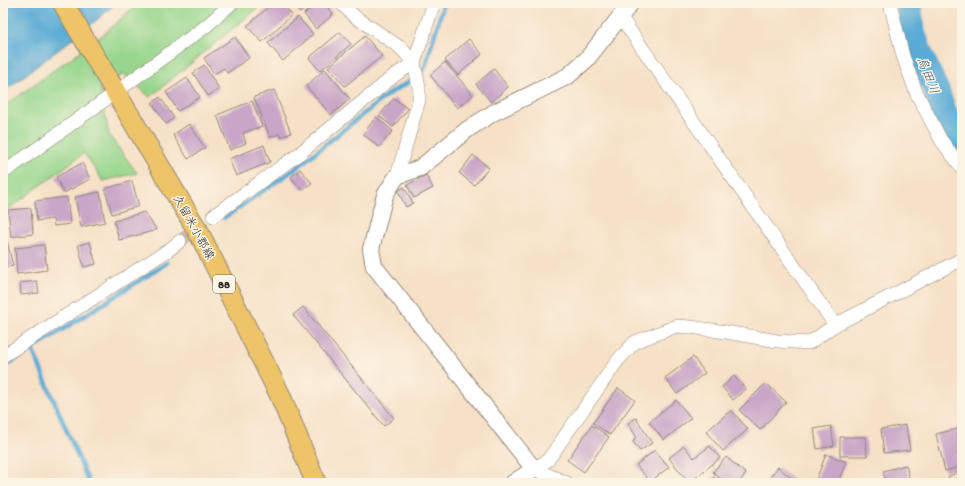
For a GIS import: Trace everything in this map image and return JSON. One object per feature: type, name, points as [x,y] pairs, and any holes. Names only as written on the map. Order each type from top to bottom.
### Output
[{"type":"main road","name":"久留米小郡線","points":[[63,3],[199,233],[280,395],[316,483]]},
{"type":"street","points":[[3,173],[114,89],[205,27],[232,3]]},
{"type":"street","points":[[220,14],[244,3]]},
{"type":"street","points":[[341,3],[354,16],[401,48],[414,63],[419,86],[419,100],[397,176],[385,195],[371,249],[374,266],[534,469],[567,483]]},
{"type":"street","points":[[213,216],[299,154],[395,75],[414,63],[434,3]]},
{"type":"street","points":[[397,176],[420,168],[468,129],[493,113],[568,76],[587,59],[631,3]]},
{"type":"street","points":[[890,3],[903,56],[916,92],[941,140],[962,168]]},
{"type":"street","points":[[620,16],[836,325]]},
{"type":"street","points":[[3,356],[170,249],[180,241]]},
{"type":"street","points":[[512,483],[548,460],[618,360],[635,342],[677,326],[726,332],[778,341],[809,343],[836,325],[962,259]]},
{"type":"green space","points":[[138,3],[264,3],[150,97],[124,74],[100,89],[109,135],[137,173],[103,181],[84,153],[3,213],[3,107],[104,34]]},
{"type":"water","points":[[3,3],[116,3],[92,24],[3,92]]},
{"type":"building","points":[[273,3],[282,3],[292,15],[262,42],[247,26]]},
{"type":"building","points":[[291,3],[311,3],[300,13]]},
{"type":"building","points":[[317,3],[324,3],[333,14],[316,29],[304,14]]},
{"type":"building","points":[[298,17],[313,34],[283,61],[268,43]]},
{"type":"building","points":[[340,32],[351,44],[320,71],[309,58]]},
{"type":"building","points":[[365,36],[382,56],[345,86],[328,67]]},
{"type":"building","points":[[235,37],[249,58],[227,73],[224,68],[214,74],[204,58]]},
{"type":"building","points":[[469,39],[482,54],[458,75],[445,60]]},
{"type":"building","points":[[445,62],[473,95],[457,108],[430,75]]},
{"type":"building","points":[[204,65],[219,89],[208,96],[193,73]]},
{"type":"building","points":[[325,69],[350,99],[331,115],[306,86]]},
{"type":"building","points":[[494,69],[508,87],[491,102],[476,84]]},
{"type":"building","points":[[187,78],[200,97],[178,111],[166,92]]},
{"type":"building","points":[[274,90],[291,133],[281,137],[279,134],[270,137],[254,97]]},
{"type":"building","points":[[160,97],[174,118],[166,124],[152,103]]},
{"type":"building","points":[[394,98],[408,109],[393,127],[379,116]]},
{"type":"building","points":[[252,101],[262,126],[243,133],[246,143],[230,150],[217,115]]},
{"type":"building","points":[[376,117],[393,131],[379,147],[363,134]]},
{"type":"building","points":[[189,124],[205,148],[188,159],[173,135]]},
{"type":"building","points":[[264,145],[270,162],[236,176],[229,159]]},
{"type":"building","points":[[473,155],[489,168],[474,185],[459,173]]},
{"type":"building","points":[[82,163],[90,179],[64,193],[56,177]]},
{"type":"building","points":[[300,169],[312,183],[302,190],[291,177]]},
{"type":"building","points":[[426,175],[433,188],[414,198],[407,185]]},
{"type":"building","points":[[132,181],[139,206],[112,214],[105,189]]},
{"type":"building","points":[[404,187],[413,203],[406,207],[398,191]]},
{"type":"building","points":[[100,192],[105,222],[81,227],[75,197]]},
{"type":"building","points":[[67,197],[70,224],[54,226],[53,219],[37,221],[35,201]]},
{"type":"building","points":[[31,208],[33,234],[11,237],[8,210]]},
{"type":"building","points":[[144,212],[157,230],[119,240],[114,221]]},
{"type":"building","points":[[7,241],[13,266],[3,268],[3,242]]},
{"type":"building","points":[[90,242],[96,264],[84,267],[78,245]]},
{"type":"building","points":[[44,245],[47,270],[17,274],[15,248]]},
{"type":"building","points":[[37,281],[39,293],[21,295],[20,283]]},
{"type":"building","points":[[303,307],[394,418],[384,426],[293,315]]},
{"type":"building","points":[[693,357],[705,373],[677,394],[665,378]]},
{"type":"building","points":[[734,376],[746,389],[733,400],[722,387]]},
{"type":"building","points":[[766,383],[786,402],[760,430],[739,410]]},
{"type":"building","points":[[618,388],[635,400],[610,435],[593,423]]},
{"type":"building","points":[[676,400],[691,418],[664,440],[649,422]]},
{"type":"building","points":[[731,410],[748,429],[723,451],[706,432]]},
{"type":"building","points":[[636,418],[652,443],[640,451],[633,442],[636,436],[628,423]]},
{"type":"building","points":[[592,425],[609,437],[584,472],[567,460]]},
{"type":"building","points":[[906,425],[910,450],[884,453],[881,429]]},
{"type":"building","points":[[831,426],[834,446],[817,449],[814,429]]},
{"type":"building","points":[[962,428],[962,451],[957,452],[960,467],[945,471],[936,434]]},
{"type":"building","points":[[840,437],[866,437],[867,456],[840,456]]},
{"type":"building","points":[[684,446],[694,458],[710,446],[720,458],[689,483],[669,458]]},
{"type":"building","points":[[655,450],[669,467],[650,482],[636,465]]},
{"type":"building","points":[[826,454],[846,462],[838,483],[815,483]]},
{"type":"building","points":[[726,457],[746,474],[738,483],[725,483],[713,472]]},
{"type":"building","points":[[906,465],[910,481],[886,483],[883,471]]},
{"type":"building","points":[[778,467],[797,483],[765,483]]},
{"type":"building","points":[[962,470],[962,483],[951,483],[948,477]]},
{"type":"building","points":[[714,477],[720,483],[707,483]]},
{"type":"waterway","points":[[224,218],[295,169],[387,95],[417,77],[425,67],[444,3]]},
{"type":"waterway","name":"烏田川","points":[[908,3],[913,34],[921,56],[937,92],[944,113],[962,143]]},
{"type":"waterway","points":[[89,483],[32,349],[167,263]]},
{"type":"waterway","points":[[3,367],[32,349]]},
{"type":"tunnel","points":[[180,241],[213,216]]}]
